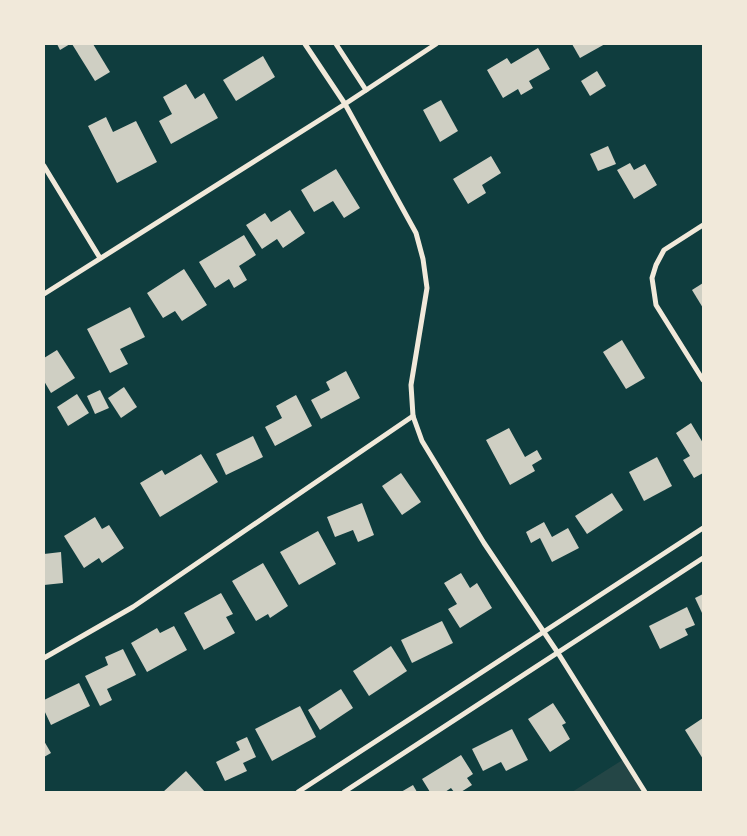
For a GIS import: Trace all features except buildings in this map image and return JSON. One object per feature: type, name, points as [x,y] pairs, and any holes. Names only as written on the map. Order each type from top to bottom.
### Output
[{"type":"street","points":[[306,44],[345,104],[416,233],[423,259],[427,288],[411,385],[413,416],[422,441],[446,482],[558,653],[645,792]]},
{"type":"street","points":[[336,44],[366,90]]},
{"type":"street","points":[[44,294],[345,104],[436,44]]},
{"type":"street","points":[[44,166],[100,258]]},
{"type":"street","points":[[703,225],[664,250],[656,264],[652,278],[656,305],[703,380]]},
{"type":"street","points":[[44,658],[133,607],[413,416]]},
{"type":"street","points":[[298,792],[703,528]]},
{"type":"street","points":[[344,792],[703,558]]},
{"type":"shaded area","points":[[624,759],[645,792],[572,792]]}]
